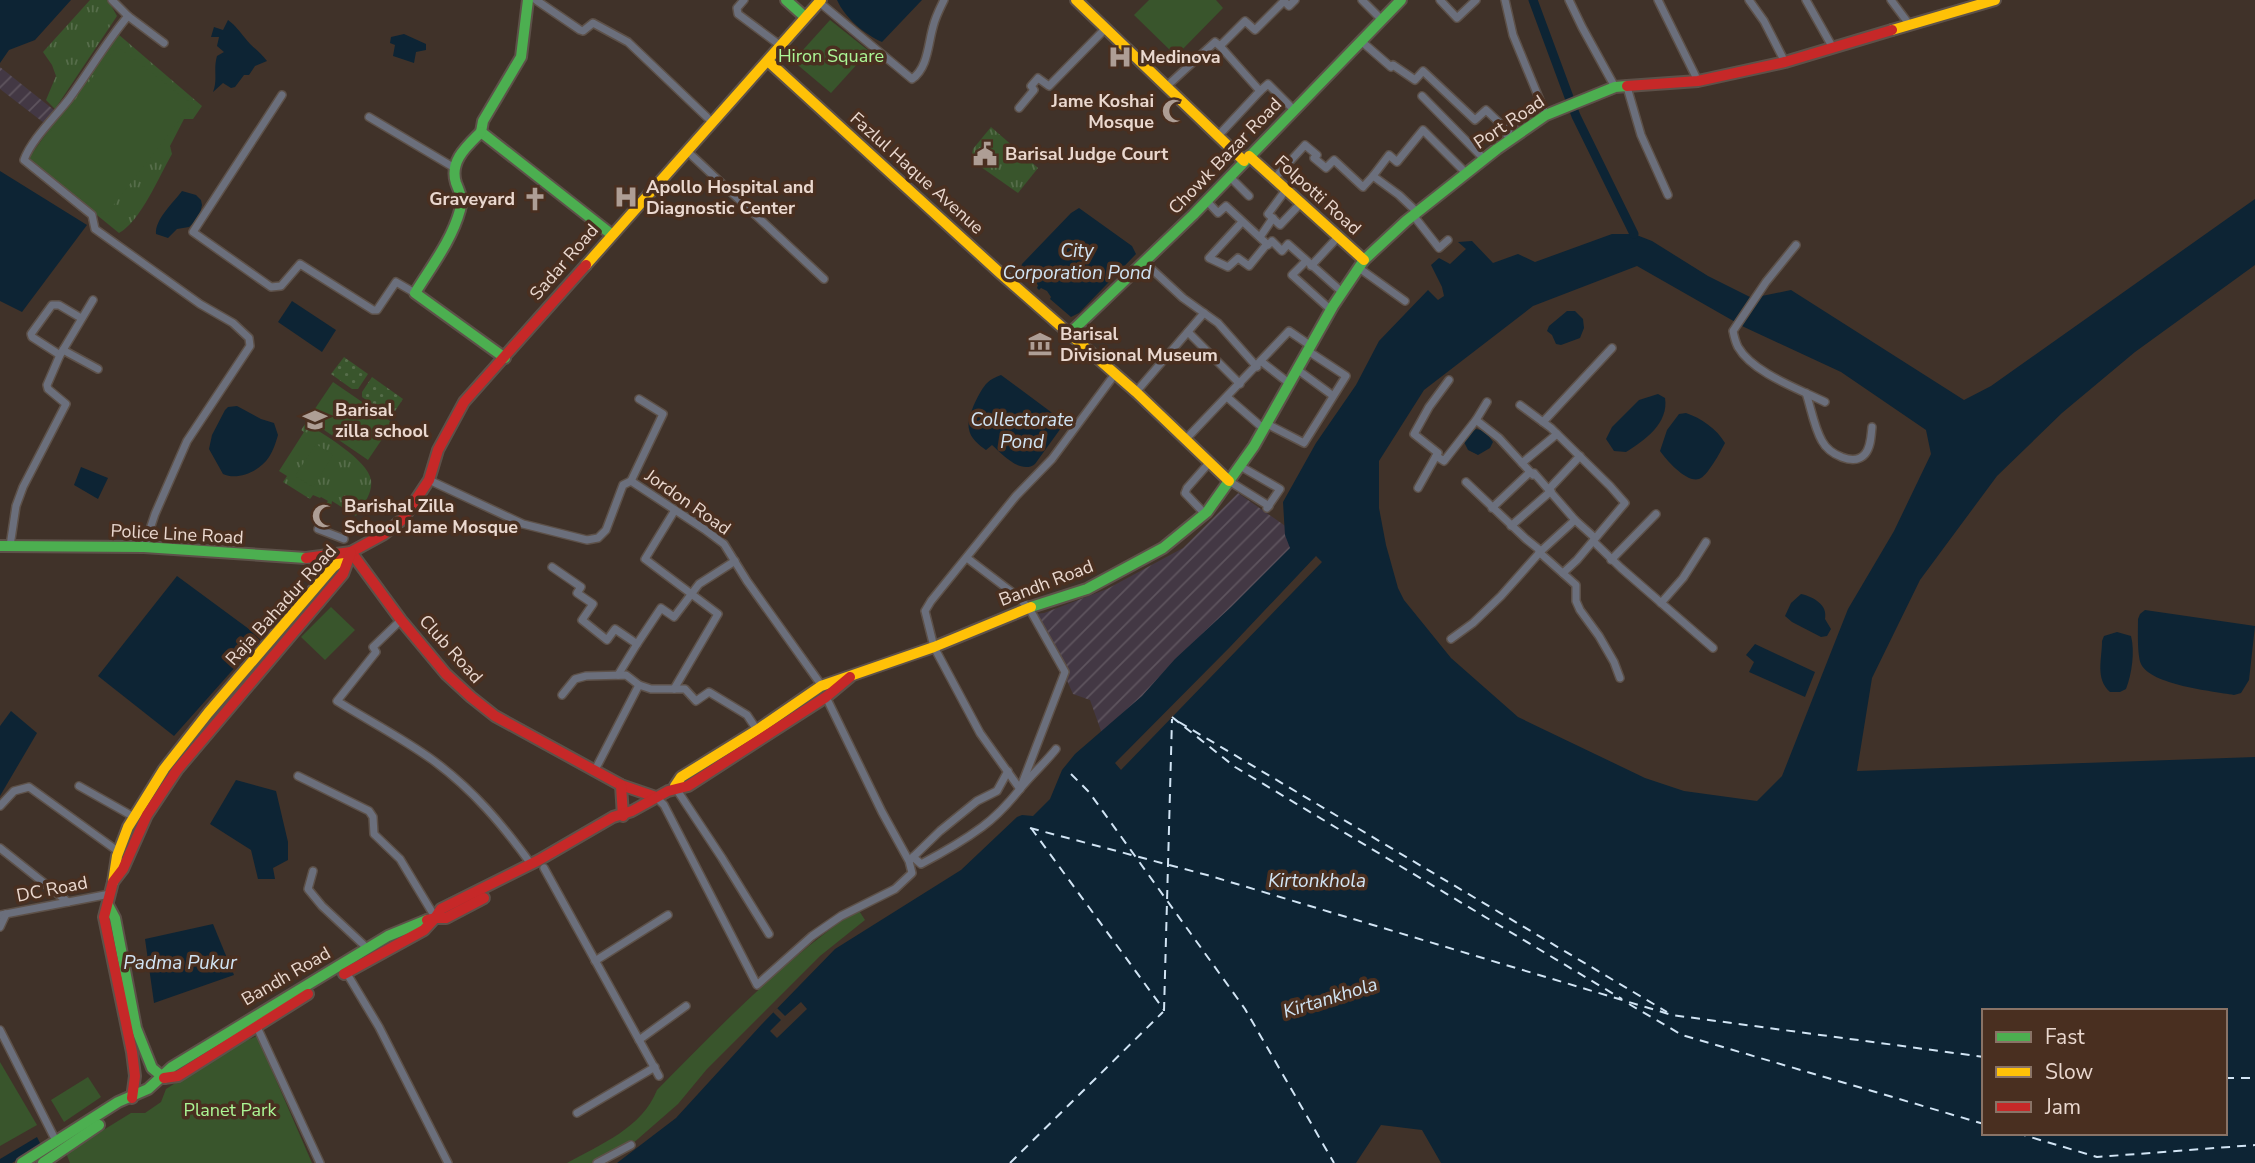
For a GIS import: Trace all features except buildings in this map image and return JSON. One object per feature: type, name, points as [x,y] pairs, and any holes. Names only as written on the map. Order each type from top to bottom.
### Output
[{"type":"main road","points":[[505,358],[415,293],[456,222],[461,206],[462,195],[456,184],[453,167],[457,156],[481,132],[484,121],[521,57],[528,0]]},
{"type":"main road","points":[[786,0],[804,17]]},
{"type":"main road","name":"Folpotti Road","points":[[1076,0],[1218,136],[1338,237],[1362,264]]},
{"type":"main road","name":"Chowk Bazar Road","points":[[1070,333],[1247,159],[1401,0]]},
{"type":"main road","name":"Sadar Road","points":[[351,552],[384,534],[403,519],[429,480],[438,450],[464,402],[820,1]]},
{"type":"main road","name":"Port Road","points":[[1229,481],[1265,426],[1342,292],[1362,264],[1415,214],[1484,159],[1549,113],[1615,87],[1699,81],[1785,62],[1990,1]]},
{"type":"main road","name":"Fazlul Haque Avenue","points":[[768,61],[1000,273],[1136,392],[1229,481]]},
{"type":"main road","points":[[481,132],[611,234]]},
{"type":"main road","name":"Bandh Road","points":[[164,1078],[178,1076],[346,972],[424,929],[441,909],[531,864],[613,817],[623,816],[675,786],[681,777],[757,730],[850,677],[934,647],[1029,608],[1087,589],[1163,548],[1205,514],[1229,481]]},
{"type":"main road","name":"Police Line Road","points":[[5,546],[144,547],[303,558],[351,552]]},
{"type":"main road","name":"Club Road","points":[[351,552],[401,620],[446,674],[495,716],[621,785],[656,797]]},
{"type":"main road","name":"Raja Bahadur Road","points":[[132,1098],[135,1076],[132,1052],[104,917],[113,867],[119,852],[134,817],[153,784],[195,728],[334,567],[351,552]]},
{"type":"main road","name":"Raja Bahadur Road","points":[[164,1078],[152,1068],[136,1028],[110,894],[147,815],[165,787],[206,734],[342,574],[351,552]]},
{"type":"main road","name":"Bandh Road","points":[[675,786],[688,786],[824,691]]},
{"type":"main road","points":[[621,785],[623,816]]},
{"type":"main road","name":"Bandh Road","points":[[22,1163],[118,1102],[132,1098],[164,1078],[172,1067],[253,1016],[367,949],[420,920],[446,918],[544,868],[618,825],[623,816]]},
{"type":"main road","name":"Bandh Road","points":[[43,1163],[124,1109],[132,1098]]},
{"type":"street","points":[[112,0],[128,16],[164,43]]},
{"type":"street","points":[[536,0],[580,30],[583,31],[593,23],[628,42],[712,122]]},
{"type":"street","points":[[744,0],[737,8],[738,14],[781,46]]},
{"type":"street","points":[[820,1],[912,79],[920,71],[929,49],[933,24],[944,0]]},
{"type":"street","points":[[1220,46],[1245,21],[1255,30],[1284,1],[1289,6],[1295,0]]},
{"type":"street","points":[[1362,0],[1382,20]]},
{"type":"street","points":[[1440,0],[1457,18],[1476,0]]},
{"type":"street","points":[[1505,0],[1513,35],[1541,103],[1549,113]]},
{"type":"street","points":[[1569,0],[1615,87]]},
{"type":"street","points":[[1658,0],[1699,81]]},
{"type":"street","points":[[1749,0],[1764,21],[1785,62]]},
{"type":"street","points":[[1806,0],[1833,48]]},
{"type":"street","points":[[1891,0],[1909,24]]},
{"type":"street","points":[[128,16],[24,160],[92,215],[95,229],[200,304],[233,323],[249,338],[250,346],[187,441],[155,514],[144,547]]},
{"type":"street","points":[[1019,108],[1034,90],[1031,86],[1038,78],[1049,86],[1107,28]]},
{"type":"street","points":[[1361,41],[1391,67],[1393,65],[1415,80],[1423,72],[1475,120],[1486,110],[1508,131]]},
{"type":"street","points":[[1167,86],[1215,42],[1260,91]]},
{"type":"street","points":[[1218,136],[1268,84],[1294,110]]},
{"type":"street","points":[[1627,87],[1641,135],[1668,195]]},
{"type":"street","points":[[282,95],[193,232],[271,288],[281,286],[300,264],[373,310],[377,310],[396,282],[415,293]]},
{"type":"street","points":[[1422,96],[1484,159]]},
{"type":"street","points":[[1504,144],[1515,121],[1541,103]]},
{"type":"street","points":[[369,117],[453,167]]},
{"type":"street","points":[[1273,180],[1305,145],[1317,155],[1314,158],[1326,169],[1334,160],[1363,187],[1389,155],[1397,162],[1423,130],[1466,173]]},
{"type":"street","points":[[687,151],[824,279]]},
{"type":"street","points":[[1373,176],[1399,195],[1439,248],[1448,240]]},
{"type":"street","points":[[1229,177],[1249,196]]},
{"type":"street","points":[[1285,191],[1268,214],[1280,225],[1300,204]]},
{"type":"street","points":[[1206,200],[1218,213],[1226,206],[1267,244]]},
{"type":"street","points":[[1260,237],[1273,218]]},
{"type":"street","points":[[1242,222],[1210,260],[1228,267],[1238,258],[1249,266],[1272,241],[1282,251],[1288,244],[1342,292]]},
{"type":"street","points":[[1331,310],[1292,275],[1338,237]]},
{"type":"street","points":[[1796,245],[1732,331],[1738,348],[1753,363],[1825,402]]},
{"type":"street","points":[[1144,262],[1183,298],[1218,323],[1259,364],[1290,384]]},
{"type":"street","points":[[1362,264],[1405,301]]},
{"type":"street","points":[[5,546],[23,486],[66,404],[47,387],[80,318],[93,300]]},
{"type":"street","points":[[80,318],[59,305],[52,305],[31,334],[32,337],[99,369]]},
{"type":"street","points":[[1136,392],[1204,313]]},
{"type":"street","points":[[1186,439],[1289,331],[1346,376],[1304,443],[1265,426],[1227,397]]},
{"type":"street","points":[[1188,332],[1240,384]]},
{"type":"street","points":[[1543,422],[1612,348]]},
{"type":"street","points":[[1298,370],[1332,395]]},
{"type":"street","points":[[1020,789],[980,733],[934,647],[925,611],[1016,496],[1052,458],[1115,373]]},
{"type":"street","points":[[1418,488],[1438,453],[1414,434],[1448,380]]},
{"type":"street","points":[[1806,393],[1821,440],[1838,455],[1850,460],[1866,453],[1871,442],[1872,427]]},
{"type":"street","points":[[631,481],[663,414],[639,399]]},
{"type":"street","points":[[1436,456],[1444,461],[1487,402]]},
{"type":"street","points":[[1520,405],[1557,434],[1625,503],[1563,573]]},
{"type":"street","points":[[1476,419],[1499,438],[1532,475],[1534,473],[1611,560],[1713,648]]},
{"type":"street","points":[[1522,463],[1557,434]]},
{"type":"street","points":[[1511,526],[1550,490],[1580,457]]},
{"type":"street","points":[[1205,514],[1185,493],[1209,463]]},
{"type":"street","points":[[1229,481],[1268,507],[1280,489],[1240,466]]},
{"type":"street","points":[[1492,508],[1530,472]]},
{"type":"street","name":"Jordon Road","points":[[429,480],[523,524],[587,540],[598,538],[607,530],[623,485],[631,481],[724,544],[824,691],[882,812],[911,859]]},
{"type":"street","points":[[1466,482],[1576,585],[1576,601],[1580,610],[1599,636],[1620,678]]},
{"type":"street","points":[[674,689],[718,614],[645,559],[675,510]]},
{"type":"street","points":[[1611,560],[1657,514]]},
{"type":"street","points":[[1451,639],[1501,596],[1540,552],[1575,520]]},
{"type":"street","points":[[318,528],[344,540]]},
{"type":"street","points":[[1661,603],[1683,578],[1706,542]]},
{"type":"street","points":[[967,558],[1029,608],[1065,672],[1020,789]]},
{"type":"street","points":[[618,675],[662,608],[674,617],[699,584],[735,561]]},
{"type":"street","points":[[552,567],[581,587],[577,593],[593,604],[582,620],[607,640],[615,629],[637,644]]},
{"type":"street","points":[[401,620],[373,647],[376,652],[337,701],[441,767],[503,825],[531,864]]},
{"type":"street","points":[[562,695],[575,678],[626,675],[639,685],[651,689],[685,689],[696,701],[709,692],[747,715],[757,730]]},
{"type":"street","points":[[595,770],[639,685]]},
{"type":"street","points":[[911,859],[921,864],[957,845],[983,826],[1007,806],[1056,749]]},
{"type":"street","points":[[911,859],[977,801],[997,791],[1008,771]]},
{"type":"street","points":[[298,776],[369,811],[373,817],[374,835],[400,859],[435,918]]},
{"type":"street","points":[[79,786],[134,817]]},
{"type":"street","points":[[675,786],[769,934]]},
{"type":"street","points":[[0,806],[14,791],[29,787],[119,852]]},
{"type":"street","points":[[656,797],[664,805],[757,985],[812,936],[841,916],[894,889],[912,873],[911,859]]},
{"type":"street","points":[[0,848],[68,902]]},
{"type":"street","points":[[544,868],[659,1076]]},
{"type":"street","points":[[313,871],[308,889],[367,949]]},
{"type":"street","name":"DC Road","points":[[3,914],[110,894]]},
{"type":"street","points":[[0,927],[3,914]]},
{"type":"street","points":[[595,961],[668,915]]},
{"type":"street","points":[[346,972],[379,1027],[447,1163]]},
{"type":"street","points":[[639,1040],[685,1006]]},
{"type":"street","points":[[256,1026],[320,1163]]},
{"type":"street","points":[[0,1030],[57,1141]]},
{"type":"street","points":[[577,1113],[654,1067]]},
{"type":"street","points":[[597,1163],[631,1145]]},
{"type":"shaded area","points":[[0,67],[54,110],[44,123],[0,89]]},
{"type":"shaded area","points":[[1238,493],[1301,537],[1115,770],[1090,700],[1073,694],[1034,614],[1044,613],[1107,589],[1183,548]]},
{"type":"green space","points":[[90,0],[108,0],[117,16],[55,109],[46,100],[56,76],[43,52]]},
{"type":"green space","points":[[1149,0],[1216,0],[1223,8],[1176,56],[1134,15]]},
{"type":"green space","name":"Hiron Square","points":[[830,20],[869,51],[831,93],[793,61]]},
{"type":"green space","points":[[118,34],[202,106],[193,119],[184,119],[170,146],[172,154],[149,197],[135,219],[119,233],[28,159]]},
{"type":"green space","points":[[117,46],[192,104],[105,216],[30,158]]},
{"type":"green space","points":[[991,127],[1038,168],[1018,193],[981,167],[972,154]]},
{"type":"green space","points":[[344,357],[368,374],[358,389],[352,389],[331,374]]},
{"type":"green space","points":[[372,377],[403,399],[391,417],[362,397],[362,392]]},
{"type":"green space","points":[[333,382],[393,423],[368,460],[308,419]]},
{"type":"green space","points":[[306,423],[344,448],[368,472],[370,490],[356,516],[332,501],[331,507],[325,505],[328,501],[321,497],[313,495],[310,499],[283,482],[287,476],[279,471],[304,432],[301,430]]},
{"type":"green space","points":[[316,444],[333,455],[313,487],[295,476]]},
{"type":"green space","points":[[331,607],[355,630],[325,660],[301,637]]},
{"type":"green space","points":[[858,909],[865,920],[820,956],[707,1069],[678,1104],[631,1145],[616,1149],[595,1163],[567,1163],[631,1125],[650,1103],[657,1090],[753,995],[804,950]]},
{"type":"green space","name":"Planet Park","points":[[257,1036],[312,1163],[70,1163],[66,1153],[131,1113],[145,1113],[161,1102],[166,1089],[233,1046]]},
{"type":"green space","points":[[0,1062],[37,1125],[0,1146]]},
{"type":"green space","points":[[88,1077],[101,1097],[64,1122],[51,1100]]},
{"type":"water","points":[[0,0],[71,0],[35,40],[9,50],[0,63]]},
{"type":"water","points":[[837,0],[922,0],[882,42],[856,25]]},
{"type":"water","points":[[228,20],[267,61],[255,66],[235,87],[231,88],[223,83],[213,92],[217,56],[224,52],[217,46],[219,37],[211,37],[214,27],[223,30]]},
{"type":"water","points":[[404,34],[426,44],[426,50],[416,52],[414,63],[393,56],[395,45],[390,43],[391,37]]},
{"type":"water","points":[[0,171],[87,225],[22,312],[0,301]]},
{"type":"water","points":[[182,191],[196,195],[201,200],[199,218],[189,227],[177,229],[168,238],[156,234],[161,217]]},
{"type":"water","name":"Kirtonkhola","points":[[2255,199],[2255,265],[2135,352],[2062,413],[1997,476],[1920,580],[1872,678],[1857,771],[2255,757],[2255,1163],[1441,1163],[1422,1130],[1381,1125],[1356,1163],[617,1163],[676,1118],[835,949],[961,870],[1017,817],[1033,816],[1050,799],[1062,770],[1075,754],[1142,696],[1175,659],[1290,548],[1285,535],[1283,502],[1316,443],[1356,385],[1379,341],[1428,290],[1438,300],[1444,296],[1431,265],[1439,258],[1450,264],[1466,249],[1458,242],[1472,241],[1493,263],[1518,254],[1535,262],[1612,234],[1634,234],[1652,241],[1708,276],[1752,298],[1791,290],[1964,400],[1991,386]],"holes":[[[1637,266],[1744,327],[1841,372],[1926,430],[1931,454],[1894,531],[1848,609],[1782,776],[1757,801],[1684,791],[1645,778],[1518,717],[1451,658],[1404,600],[1386,545],[1379,508],[1379,461],[1424,390],[1533,306]]]},
{"type":"water","name":"City Corporation Pond","points":[[1079,208],[1132,246],[1136,254],[1079,313],[1071,317],[1050,299],[1047,291],[1041,288],[1039,290],[1038,285],[1032,280],[1030,282],[1020,271],[1022,264]]},
{"type":"water","points":[[292,301],[336,330],[322,352],[278,322]]},
{"type":"water","points":[[1567,311],[1575,311],[1583,319],[1584,328],[1580,338],[1561,345],[1556,344],[1547,331],[1549,326]]},
{"type":"water","name":"Collectorate Pond","points":[[1001,375],[1059,418],[1061,428],[1030,467],[1012,462],[992,445],[986,450],[975,441],[970,432],[969,419],[980,392],[989,382]]},
{"type":"water","points":[[1658,394],[1665,398],[1665,407],[1654,430],[1626,452],[1614,451],[1606,439],[1612,427],[1639,400]]},
{"type":"water","points":[[237,406],[274,423],[278,435],[270,455],[260,467],[242,475],[229,476],[223,474],[209,449],[212,435],[225,410]]},
{"type":"water","points":[[1686,413],[1708,425],[1725,443],[1710,469],[1699,479],[1683,475],[1660,451],[1667,430],[1679,414]]},
{"type":"water","points":[[1476,429],[1485,431],[1493,442],[1490,448],[1478,455],[1468,450],[1464,442],[1465,437]]},
{"type":"water","points":[[81,467],[108,478],[98,499],[74,485]]},
{"type":"water","points":[[177,576],[261,638],[174,736],[98,676]]},
{"type":"water","points":[[1801,594],[1811,597],[1822,606],[1831,629],[1827,636],[1821,637],[1785,616],[1791,603]]},
{"type":"water","points":[[2145,610],[2255,626],[2249,680],[2241,693],[2234,695],[2183,686],[2147,671],[2141,664],[2138,642],[2138,619]]},
{"type":"water","points":[[2117,632],[2131,636],[2132,663],[2126,689],[2110,692],[2101,675],[2102,641],[2104,636]]},
{"type":"water","points":[[1755,644],[1815,672],[1805,697],[1749,672],[1754,662],[1746,655]]},
{"type":"water","points":[[11,711],[37,733],[0,796],[0,726]]},
{"type":"water","points":[[236,780],[276,791],[288,842],[288,860],[273,868],[275,879],[258,879],[251,850],[210,824]]},
{"type":"water","name":"Padma Pukur","points":[[213,924],[234,975],[154,1003],[145,939]]},
{"type":"water","points":[[37,1137],[41,1145],[12,1163],[0,1163],[0,1159]]},
{"type":"pier","points":[[1316,556],[1322,562],[1121,770],[1115,763]]},
{"type":"pier","points":[[801,1002],[807,1009],[777,1038],[770,1031],[781,1020],[773,1012],[777,1008],[785,1016]]},
{"type":"waterway","points":[[1533,0],[1576,116],[1634,234]]},
{"type":"ferry route","points":[[1172,717],[1235,767],[1622,999]]},
{"type":"ferry route","points":[[1164,1011],[1172,719]]},
{"type":"ferry route","points":[[1179,722],[1667,1012]]},
{"type":"ferry route","points":[[1071,774],[1089,792],[1245,1009],[1334,1163]]},
{"type":"ferry route","points":[[1030,828],[1207,875],[1672,1015],[1982,1057]]},
{"type":"ferry route","points":[[1031,828],[1164,1010]]},
{"type":"ferry route","points":[[1629,1004],[1682,1035],[1982,1123]]},
{"type":"ferry route","points":[[1010,1163],[1163,1012]]},
{"type":"ferry route","points":[[2227,1078],[2255,1078]]},
{"type":"ferry route","points":[[2024,1135],[2097,1157],[2255,1145]]},
{"type":"traffic: fast","points":[[528,0],[521,57],[483,121],[481,132],[611,234]]},
{"type":"traffic: fast","points":[[786,0],[805,17]]},
{"type":"traffic: fast","points":[[1070,333],[1193,215],[1401,0]]},
{"type":"traffic: fast","points":[[1229,481],[1254,446],[1333,306],[1364,260],[1406,221],[1497,149],[1546,115],[1615,87],[1627,86]]},
{"type":"traffic: fast","points":[[481,132],[465,148],[457,161],[454,175],[461,196],[460,210],[446,243],[415,293],[505,358]]},
{"type":"traffic: fast","points":[[1031,607],[1087,589],[1163,548],[1207,512],[1229,481]]},
{"type":"traffic: fast","points":[[0,546],[144,547],[306,558]]},
{"type":"traffic: fast","points":[[108,905],[115,918],[136,1028],[152,1068],[164,1078]]},
{"type":"traffic: fast","points":[[22,1163],[118,1102],[148,1089],[172,1067],[388,936],[427,920]]},
{"type":"traffic: fast","points":[[43,1163],[99,1125]]},
{"type":"traffic: slow","points":[[586,265],[821,0]]},
{"type":"traffic: slow","points":[[1076,0],[1244,161]]},
{"type":"traffic: slow","points":[[1892,30],[1995,0]]},
{"type":"traffic: slow","points":[[768,61],[1000,273],[1136,392],[1229,481]]},
{"type":"traffic: slow","points":[[1249,156],[1364,260]]},
{"type":"traffic: slow","points":[[113,882],[117,856],[128,827],[164,769],[208,713],[333,567],[349,554]]},
{"type":"traffic: slow","points":[[675,786],[681,777],[821,686],[934,647],[1031,607]]},
{"type":"traffic: jam","points":[[1627,86],[1698,81],[1785,62],[1892,30]]},
{"type":"traffic: jam","points":[[306,558],[351,552],[384,534],[403,519],[429,480],[438,450],[464,402],[586,265]]},
{"type":"traffic: jam","points":[[351,552],[401,620],[446,674],[471,697],[495,716],[621,785],[656,797]]},
{"type":"traffic: jam","points":[[132,1098],[135,1076],[132,1052],[104,917],[113,882],[123,869],[147,815],[177,770],[343,574],[351,552]]},
{"type":"traffic: jam","points":[[427,920],[435,918],[441,909],[539,860],[613,817],[632,811],[668,791],[688,786],[826,697],[850,677]]},
{"type":"traffic: jam","points":[[621,785],[623,816]]},
{"type":"traffic: jam","points":[[344,974],[424,930],[435,918],[446,918],[484,898]]},
{"type":"traffic: jam","points":[[164,1078],[178,1076],[308,994]]},
{"type":"place","name":"Medinova","points":[[1120,57]]},
{"type":"place","name":"Jame Koshai Mosque","points":[[1174,111]]},
{"type":"place","name":"Barisal Judge Court","points":[[985,154]]},
{"type":"place","name":"Apollo Hospital and Diagnostic Center","points":[[626,197]]},
{"type":"place","name":"Graveyard","points":[[535,199]]},
{"type":"place","name":"Barisal Divisional Museum","points":[[1040,344]]},
{"type":"place","name":"Barisal zilla school","points":[[315,420]]},
{"type":"place","name":"Barishal Zilla School Jame Mosque","points":[[324,516]]},
{"type":"water label","name":"Kirtankhola","points":[[1330,997]]}]
